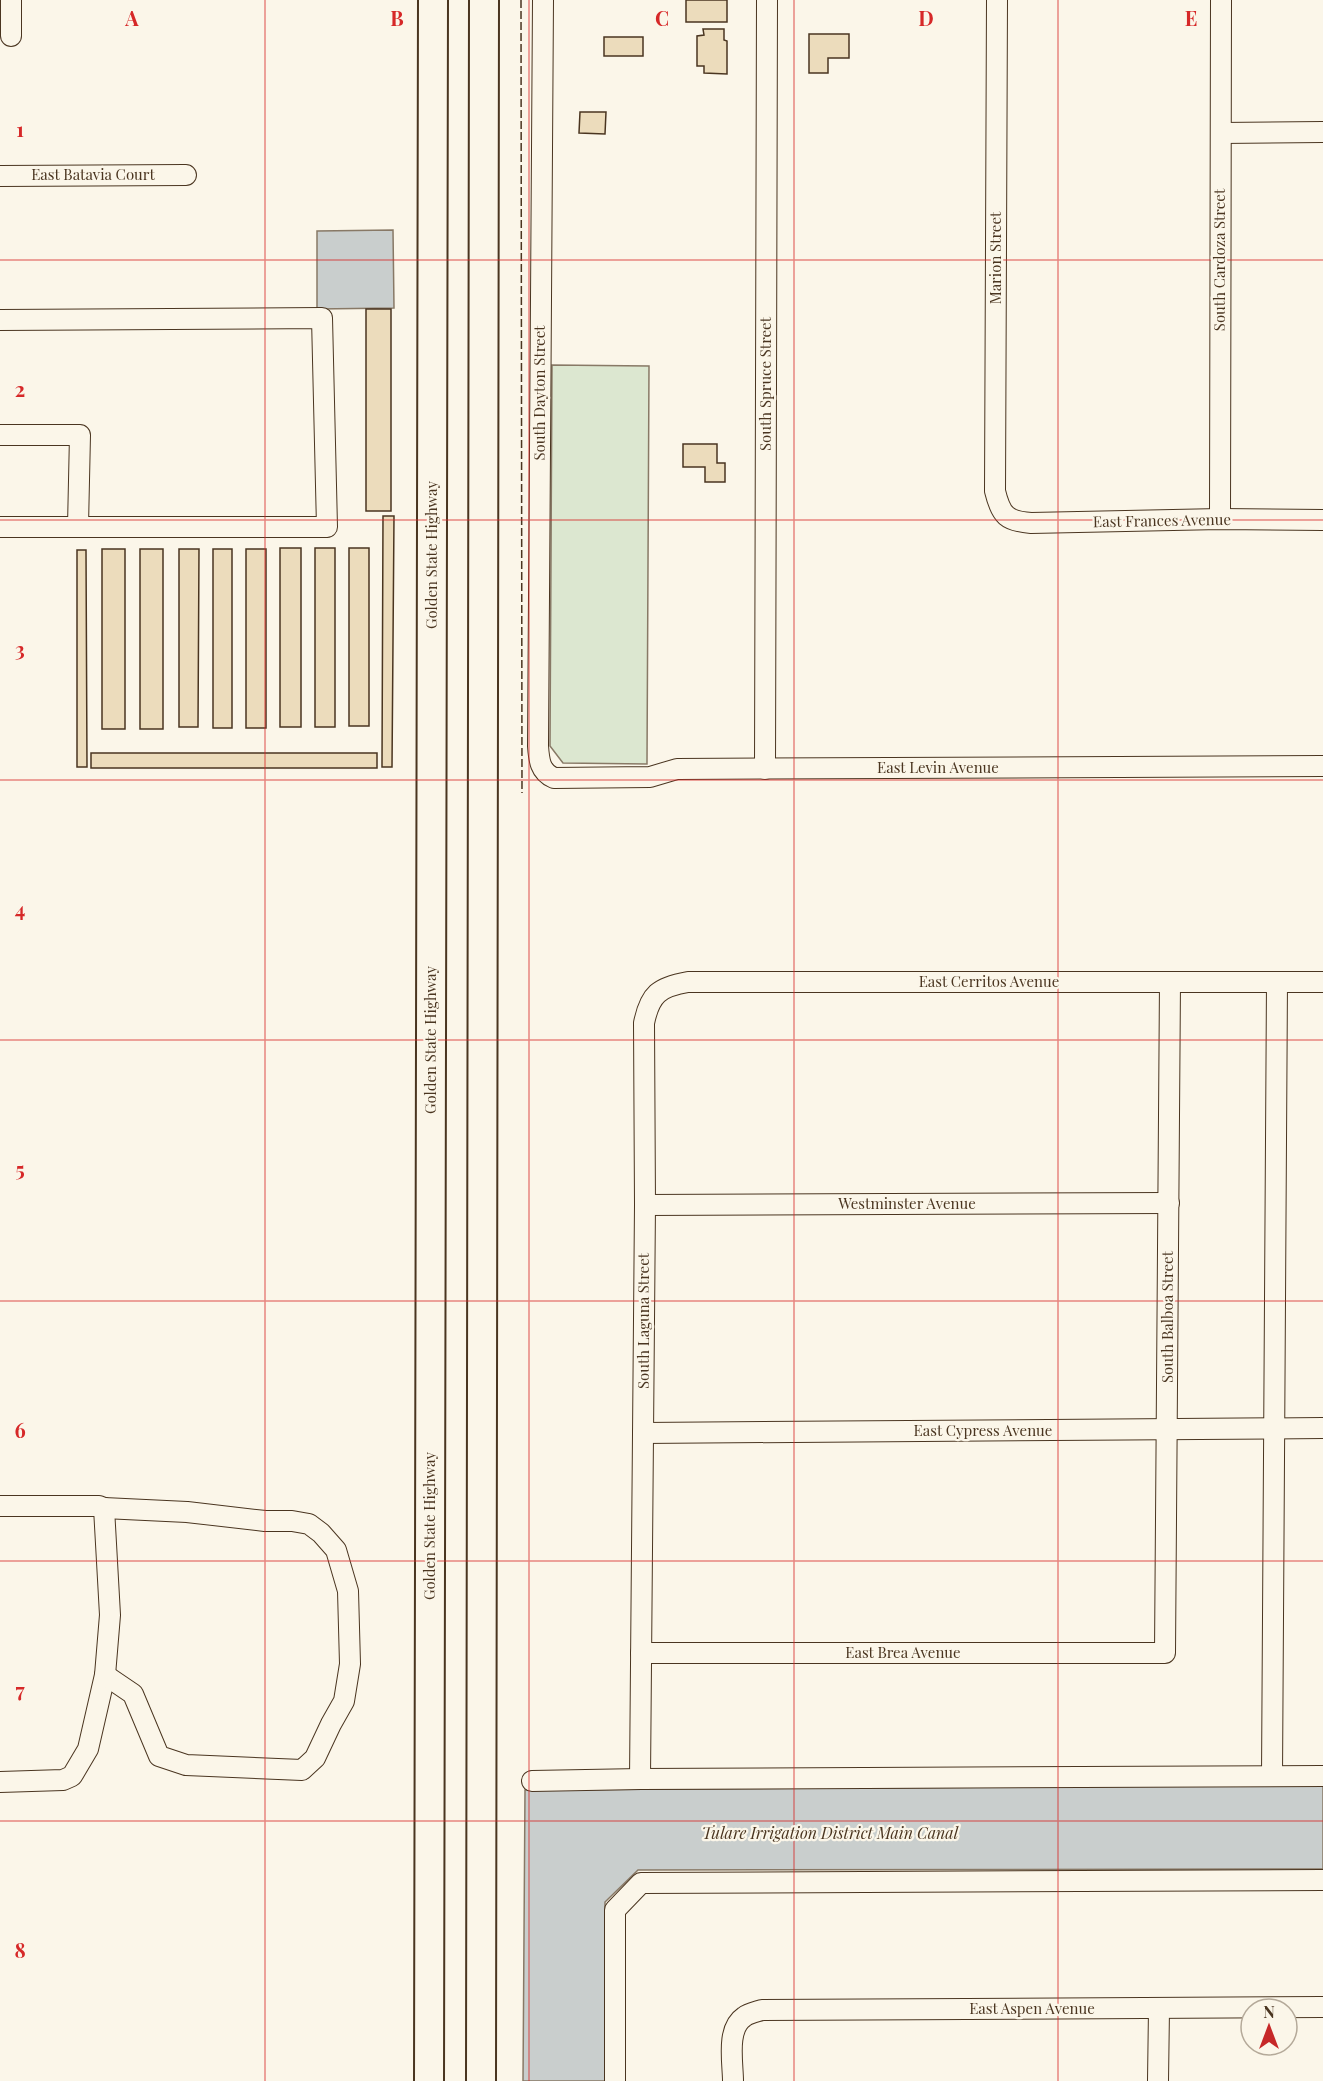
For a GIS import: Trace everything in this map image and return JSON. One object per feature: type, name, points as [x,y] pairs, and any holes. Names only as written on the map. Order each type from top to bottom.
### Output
[{"type":"highway","name":"Golden State Highway","points":[[429,2081],[433,0]]},
{"type":"highway","points":[[481,2081],[484,0]]},
{"type":"street","points":[[11,0],[11,36]]},
{"type":"street","name":"South Dayton Street","points":[[543,0],[538,746],[542,768],[546,775],[554,778]]},
{"type":"street","name":"South Spruce Street","points":[[765,769],[767,0]]},
{"type":"street","name":"Marion Street","points":[[997,0],[996,491],[1003,514]]},
{"type":"street","name":"South Cardoza Street","points":[[1220,519],[1221,0]]},
{"type":"street","points":[[1221,133],[1323,132]]},
{"type":"street","name":"East Batavia Court","points":[[0,176],[186,175]]},
{"type":"street","points":[[0,320],[322,318],[327,527],[0,527]]},
{"type":"street","points":[[0,435],[80,435],[78,526]]},
{"type":"street","name":"East Frances Avenue","points":[[1003,514],[1015,521],[1031,523],[1220,519],[1323,520]]},
{"type":"street","name":"East Levin Avenue","points":[[554,778],[650,777],[677,770],[1323,766]]},
{"type":"street","name":"East Cerritos Avenue","points":[[657,992],[669,985],[688,982],[1323,982]]},
{"type":"street","name":"South Balboa Street","points":[[1165,1653],[1170,982]]},
{"type":"street","points":[[1272,1776],[1277,982]]},
{"type":"street","name":"South Laguna Street","points":[[639,1779],[645,1205],[644,1023],[648,1007],[657,992]]},
{"type":"street","name":"Westminster Avenue","points":[[645,1205],[1169,1203]]},
{"type":"street","name":"East Cypress Avenue","points":[[643,1433],[1323,1428]]},
{"type":"street","points":[[0,1506],[99,1506],[187,1512],[265,1521],[292,1521],[309,1524],[321,1533],[336,1550],[348,1591],[350,1664],[344,1701],[330,1724],[315,1758],[302,1770],[186,1765],[159,1756],[133,1694],[105,1675]]},
{"type":"street","points":[[0,1782],[63,1780],[72,1776],[88,1749],[105,1675],[110,1615],[104,1508]]},
{"type":"street","name":"East Brea Avenue","points":[[641,1653],[1165,1653]]},
{"type":"street","points":[[532,1781],[1323,1776]]},
{"type":"street","points":[[615,2081],[615,1910],[641,1883],[1323,1880]]},
{"type":"street","name":"East Aspen Avenue","points":[[733,2081],[733,2038],[736,2027],[743,2017],[762,2010],[1323,2007]]},
{"type":"street","points":[[1158,2081],[1159,2009]]},
{"type":"green space","points":[[552,365],[649,366],[647,764],[563,763],[550,746]]},
{"type":"water","points":[[393,230],[394,308],[317,309],[317,231]]},
{"type":"water","name":"Tulare Irrigation District Main Canal","points":[[1323,1785],[1323,1869],[638,1870],[605,1902],[606,2081],[523,2081],[525,1790]]},
{"type":"building","points":[[686,0],[727,0],[727,22],[686,22]]},
{"type":"building","points":[[703,29],[724,29],[724,40],[727,41],[727,74],[704,73],[704,66],[697,66],[697,36],[704,35]]},
{"type":"building","points":[[809,34],[849,34],[849,58],[828,58],[828,73],[809,73]]},
{"type":"building","points":[[604,37],[643,37],[643,56],[604,56]]},
{"type":"building","points":[[580,112],[606,112],[605,134],[579,133]]},
{"type":"building","points":[[366,309],[391,309],[391,511],[366,511]]},
{"type":"building","points":[[683,444],[717,444],[717,463],[725,463],[725,482],[705,482],[705,467],[683,467]]},
{"type":"building","points":[[383,516],[394,516],[392,767],[382,767]]},
{"type":"building","points":[[280,548],[301,548],[301,727],[280,727]]},
{"type":"building","points":[[315,548],[335,548],[335,727],[315,727]]},
{"type":"building","points":[[349,548],[369,548],[369,726],[349,726]]},
{"type":"building","points":[[102,549],[125,549],[125,729],[102,729]]},
{"type":"building","points":[[140,549],[163,549],[163,729],[140,729]]},
{"type":"building","points":[[179,549],[199,549],[198,727],[179,727]]},
{"type":"building","points":[[213,549],[232,549],[232,728],[213,728]]},
{"type":"building","points":[[246,549],[266,549],[266,728],[246,728]]},
{"type":"building","points":[[77,550],[86,550],[87,767],[77,767]]},
{"type":"building","points":[[91,753],[377,753],[377,768],[91,768]]},
{"type":"fence","points":[[521,0],[522,793]]}]
